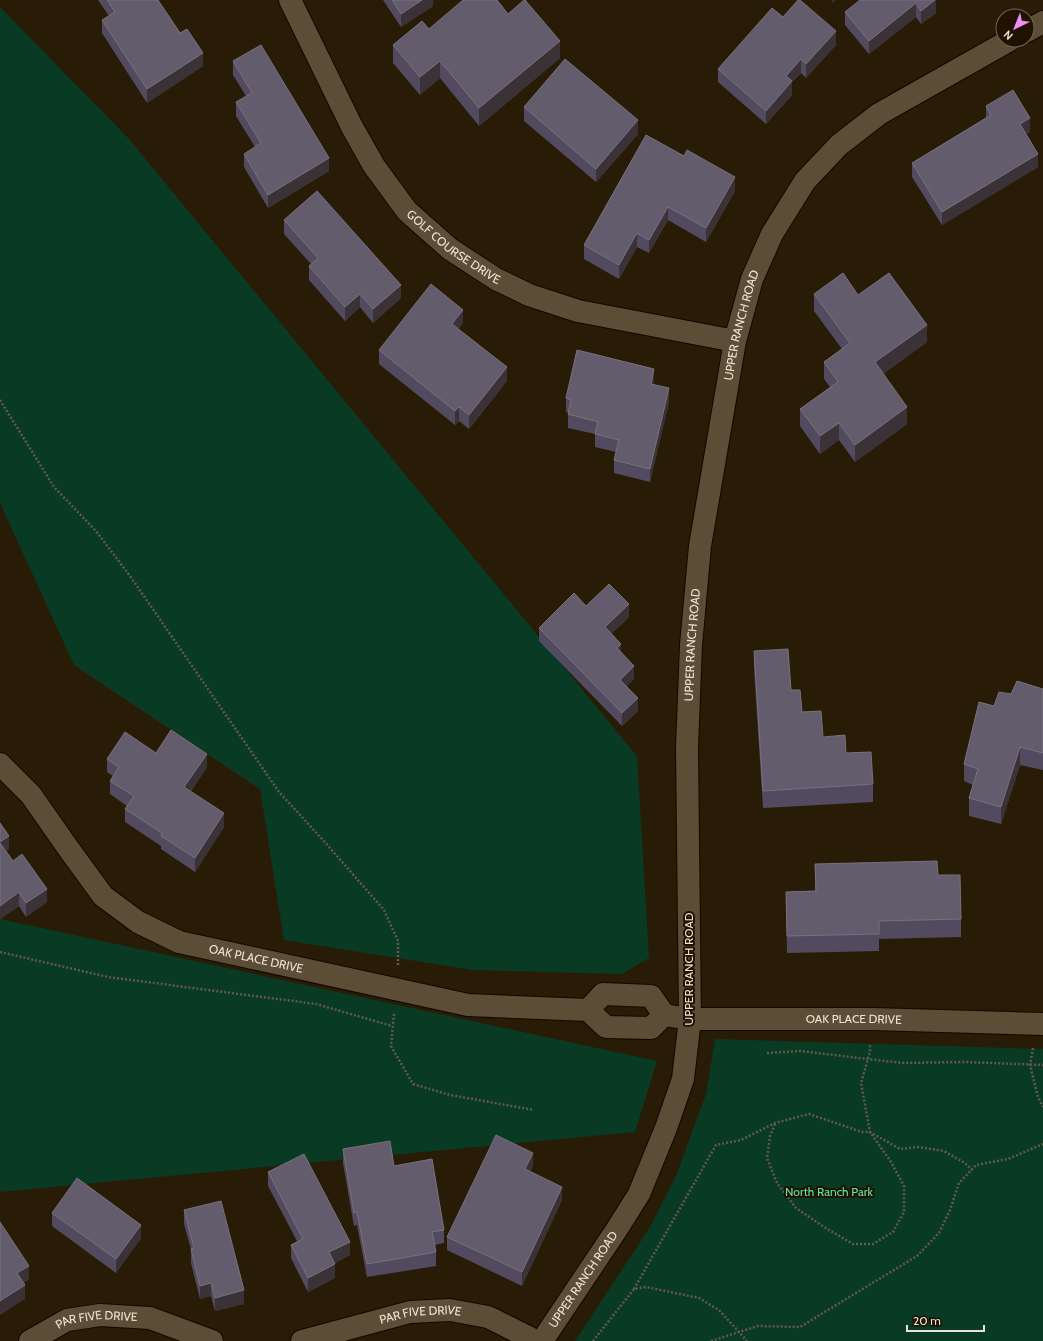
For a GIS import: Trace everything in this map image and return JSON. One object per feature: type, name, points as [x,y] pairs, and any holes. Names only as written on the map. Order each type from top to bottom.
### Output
[{"type":"street","name":"GOLF COURSE DRIVE","points":[[290,0],[352,127],[374,166],[407,210],[450,249],[496,280],[536,298],[578,311],[735,341]]},
{"type":"street","name":"UPPER RANCH ROAD","points":[[542,1341],[639,1194],[666,1128],[682,1079],[690,1019],[687,747],[691,645],[700,546],[735,341],[752,279],[772,234],[805,181],[839,145],[879,114],[996,48]]},
{"type":"street","name":"OAK PLACE DRIVE","points":[[0,764],[31,795],[103,896],[138,922],[179,942],[468,1005],[588,1010]]},
{"type":"street","points":[[603,994],[651,996],[664,1015],[651,1028],[606,1027],[588,1010],[603,994]]},
{"type":"street","name":"OAK PLACE DRIVE","points":[[664,1015],[690,1019],[872,1019],[1040,1025]]},
{"type":"street","name":"PAR FIVE DRIVE","points":[[302,1341],[410,1312],[450,1310],[488,1317],[536,1341]]},
{"type":"street","name":"PAR FIVE DRIVE","points":[[30,1341],[67,1320],[100,1315],[150,1318],[212,1341]]},
{"type":"path","points":[[0,400],[54,487],[96,531],[130,576],[279,792],[384,910],[398,941],[398,990],[392,1026],[391,1046],[413,1084],[450,1095],[534,1110]]},
{"type":"path","points":[[0,952],[108,977],[316,1004],[392,1026]]},
{"type":"path","points":[[776,1123],[770,1136],[767,1158],[777,1183],[796,1208],[853,1244],[873,1244],[892,1232],[904,1212],[904,1186],[891,1162],[870,1132],[861,1083],[870,1052],[872,1019]]},
{"type":"path","points":[[1040,1025],[1030,1065],[1038,1097],[1043,1107]]},
{"type":"path","points":[[766,1053],[800,1051],[902,1063],[966,1062],[1043,1065]]},
{"type":"path","points":[[593,1341],[634,1289],[716,1144],[741,1140],[776,1123],[809,1114],[862,1132],[870,1132],[900,1149],[918,1147],[944,1151],[965,1163],[972,1170]]},
{"type":"path","points":[[711,1341],[758,1326],[800,1326],[917,1256],[940,1233],[959,1183],[976,1165],[1008,1159],[1043,1144]]},
{"type":"path","points":[[634,1289],[646,1287],[699,1298],[720,1311],[747,1341]]},
{"type":"green space","points":[[0,7],[129,139],[637,756],[649,958],[622,974],[473,970],[284,940],[260,789],[74,665],[0,503]]},
{"type":"green space","points":[[0,919],[657,1061],[635,1132],[0,1192]]},
{"type":"green space","name":"North Ranch Park","points":[[715,1039],[1043,1049],[1043,1341],[575,1341],[650,1227],[676,1176],[706,1094]]},
{"type":"building","points":[[107,0],[158,0],[180,33],[187,29],[203,53],[147,89],[102,20],[115,12]]},
{"type":"building","points":[[392,0],[422,0],[401,14]]},
{"type":"building","points":[[463,0],[497,0],[508,14],[525,0],[560,41],[479,108],[440,61],[420,77],[393,45],[422,21],[429,29]]},
{"type":"building","points":[[798,0],[800,0],[836,31],[806,64],[801,59],[786,76],[792,81],[766,111],[718,69],[772,8],[783,17]]},
{"type":"building","points":[[860,0],[935,0],[921,11],[916,3],[869,41],[845,12]]},
{"type":"building","points":[[261,45],[329,158],[268,195],[244,154],[261,143],[236,102],[252,93],[233,61]]},
{"type":"building","points":[[565,59],[638,120],[596,169],[524,107]]},
{"type":"building","points":[[1013,90],[1030,118],[1020,124],[1038,154],[942,212],[912,163],[991,115],[986,106]]},
{"type":"building","points":[[646,135],[684,156],[687,150],[735,177],[706,228],[668,207],[649,240],[637,233],[619,265],[584,245]]},
{"type":"building","points":[[317,191],[401,285],[373,309],[360,294],[345,307],[309,266],[318,258],[284,220]]},
{"type":"building","points":[[843,273],[858,295],[889,273],[927,325],[875,362],[907,407],[855,445],[839,423],[820,436],[800,409],[838,382],[824,362],[850,343],[814,294]]},
{"type":"building","points":[[431,284],[463,310],[452,324],[507,367],[469,415],[459,407],[455,411],[379,350]]},
{"type":"building","points":[[577,350],[654,369],[651,384],[669,388],[650,469],[614,460],[619,440],[595,434],[598,422],[568,414],[571,400],[566,398]]},
{"type":"building","points":[[609,584],[629,604],[605,627],[621,644],[617,648],[634,666],[620,680],[638,698],[622,713],[539,628],[574,593],[586,606]]},
{"type":"building","points":[[788,649],[791,690],[800,690],[802,712],[821,711],[823,737],[845,735],[846,753],[871,752],[873,784],[763,791],[754,651]]},
{"type":"building","points":[[1017,681],[1043,689],[1043,753],[1020,747],[1001,807],[969,798],[978,769],[964,764],[979,702],[994,706],[999,692],[1011,694]]},
{"type":"building","points":[[171,730],[207,754],[184,787],[224,813],[195,858],[161,836],[162,833],[125,809],[134,796],[110,781],[119,767],[107,759],[125,732],[156,753]]},
{"type":"building","points":[[0,823],[9,836],[0,842]]},
{"type":"building","points":[[0,843],[13,861],[22,854],[47,889],[26,903],[19,892],[0,906]]},
{"type":"building","points":[[937,861],[938,875],[960,875],[961,919],[879,921],[879,934],[787,936],[786,892],[816,891],[815,864]]},
{"type":"building","points":[[496,1135],[533,1153],[525,1169],[562,1187],[522,1272],[447,1237]]},
{"type":"building","points":[[390,1141],[394,1166],[432,1159],[444,1230],[432,1232],[436,1252],[367,1264],[357,1212],[354,1213],[343,1149]]},
{"type":"building","points":[[304,1154],[350,1242],[329,1252],[335,1264],[308,1278],[291,1245],[303,1239],[268,1172]]},
{"type":"building","points":[[77,1178],[141,1225],[116,1259],[52,1213]]},
{"type":"building","points":[[221,1201],[244,1290],[215,1298],[211,1283],[200,1286],[191,1249],[194,1248],[184,1210]]},
{"type":"building","points":[[0,1222],[29,1266],[17,1273],[25,1285],[0,1301]]}]
